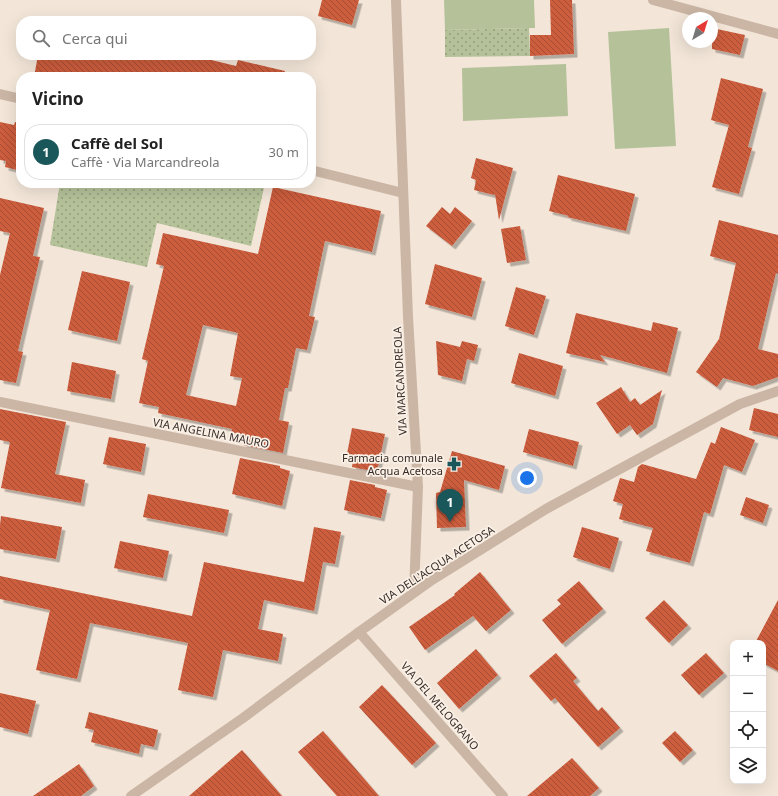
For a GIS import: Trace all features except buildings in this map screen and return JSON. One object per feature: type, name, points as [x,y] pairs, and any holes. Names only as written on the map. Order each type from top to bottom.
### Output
[{"type":"street","name":"VIA MARCANDREOLA","points":[[396,0],[403,193],[418,487],[414,592]]},
{"type":"street","points":[[653,0],[778,34]]},
{"type":"street","points":[[0,94],[16,98]]},
{"type":"street","points":[[316,171],[403,193]]},
{"type":"street","name":"VIA DELL'ACQUA ACETOSA","points":[[131,796],[243,718],[414,592],[546,509],[740,404],[778,391]]},
{"type":"street","name":"VIA ANGELINA MAURO","points":[[0,402],[418,487]]},
{"type":"street","name":"VIA DEL MELOGRANO","points":[[359,632],[503,796]]},
{"type":"green space","points":[[444,0],[534,0],[535,28],[445,30]]},
{"type":"green space","points":[[529,28],[530,56],[445,57],[445,30]]},
{"type":"green space","points":[[669,28],[676,146],[615,149],[608,32]]},
{"type":"green space","points":[[566,64],[568,116],[463,121],[462,68]]},
{"type":"green space","points":[[59,188],[264,188],[251,246],[157,223],[147,267],[50,245]]},
{"type":"place","name":"Farmacia comunale Acqua Acetosa","points":[[454,464]]},
{"type":"place","name":"Caffè del Sol","points":[[450,522]]}]
